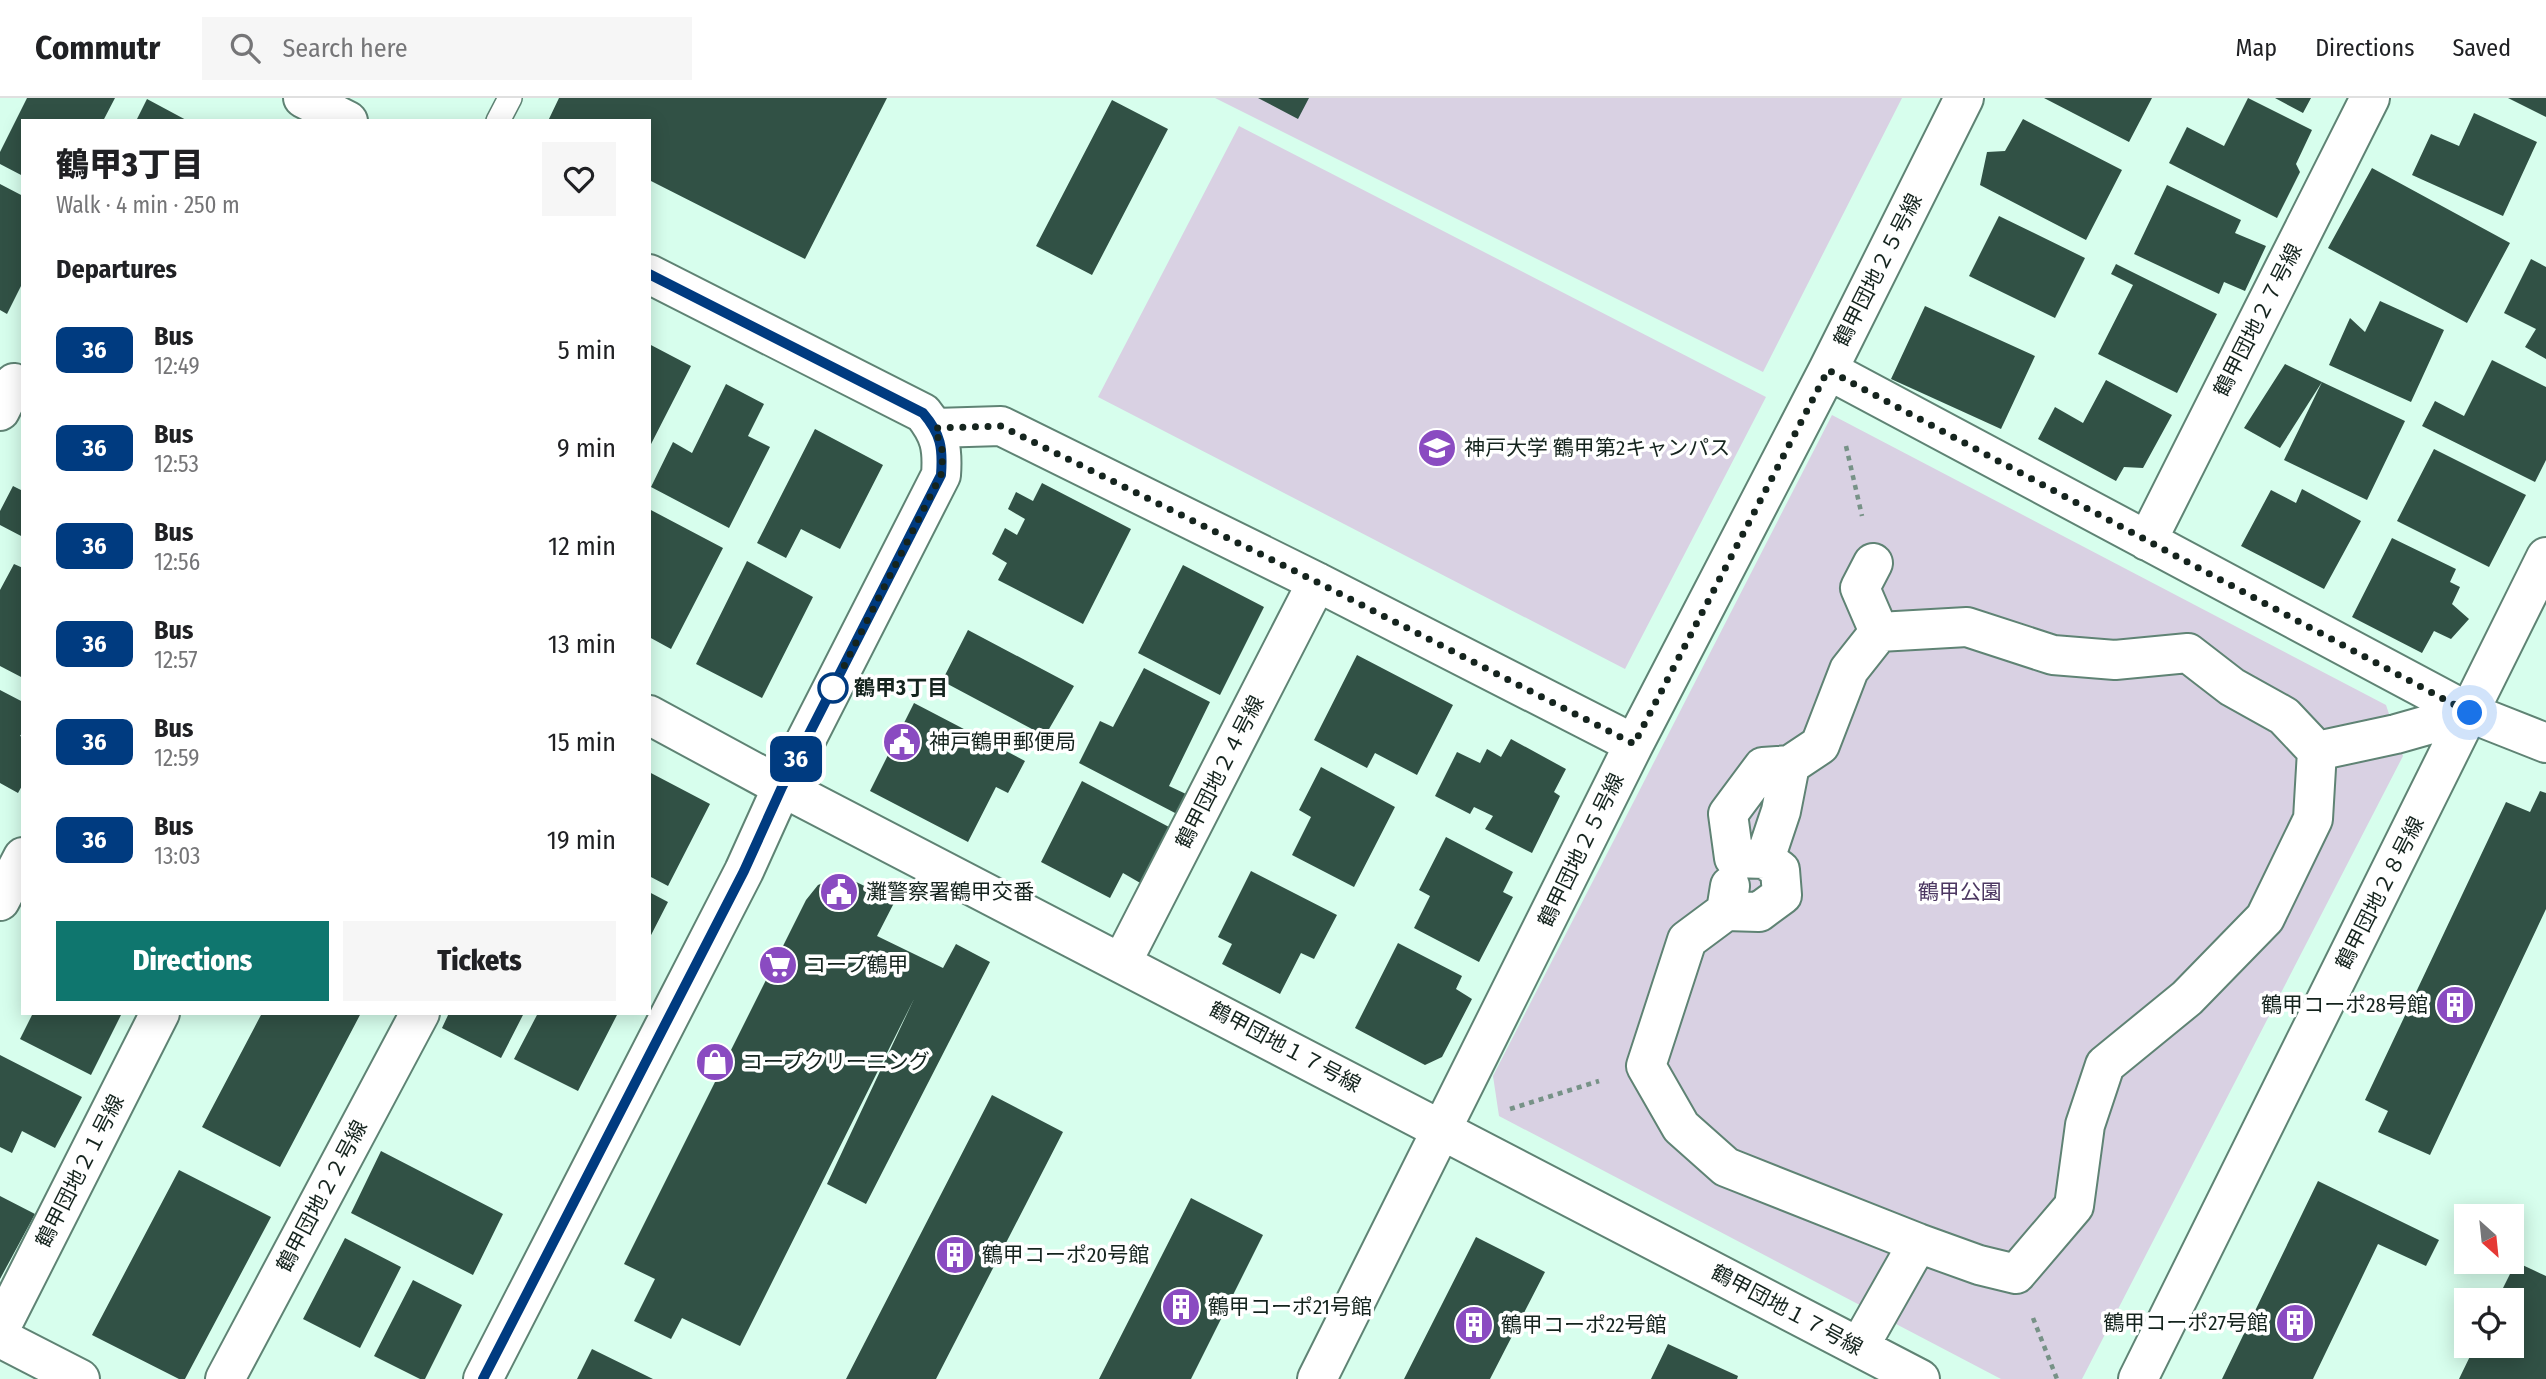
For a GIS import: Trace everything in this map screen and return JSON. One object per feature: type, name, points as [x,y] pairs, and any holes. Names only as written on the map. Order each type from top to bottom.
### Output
[{"type":"street","points":[[303,98],[344,119]]},
{"type":"street","name":"鶴甲団地２５号線","points":[[1317,1379],[1634,744],[1828,370],[1964,98]]},
{"type":"street","name":"鶴甲団地２７号線","points":[[2147,541],[2370,98]]},
{"type":"street","points":[[483,1379],[744,871],[782,787],[941,475],[943,453],[935,428],[923,413],[651,275]]},
{"type":"street","points":[[1828,370],[2470,713],[2546,743]]},
{"type":"street","points":[[935,428],[1001,426],[1317,582],[1634,744]]},
{"type":"street","name":"鶴甲団地２８号線","points":[[2137,1379],[2546,558]]},
{"type":"street","points":[[1873,563],[1860,588],[1879,632]]},
{"type":"street","name":"鶴甲団地２４号線","points":[[1122,962],[1317,582]]},
{"type":"street","points":[[1726,911],[1759,912],[1782,895],[1780,870],[1750,859],[1728,814],[1763,767],[1790,765],[1820,745],[1849,670],[1879,632],[1967,627],[2053,654],[2115,660],[2188,653],[2232,687],[2284,716],[2317,751],[2313,819],[2265,918],[2187,998],[2105,1065],[2085,1125],[2074,1206],[2016,1274],[1979,1265],[1917,1243],[1726,1167],[1681,1127],[1646,1066],[1687,940],[1726,911],[1750,859]]},
{"type":"street","points":[[2317,751],[2396,734],[2470,713]]},
{"type":"street","name":"鶴甲団地１７号線","points":[[651,716],[782,787],[1920,1379]]},
{"type":"street","points":[[0,901],[21,861]]},
{"type":"street","name":"鶴甲団地２１号線","points":[[0,1329],[159,1015]]},
{"type":"street","name":"鶴甲団地２２号線","points":[[225,1379],[418,1015]]},
{"type":"street","points":[[1859,1347],[1917,1243]]},
{"type":"street","points":[[0,1338],[80,1379]]},
{"type":"lane","points":[[499,119],[510,98]]},
{"type":"path","points":[[1828,370],[1873,563]]},
{"type":"path","points":[[1443,1130],[1646,1066]]},
{"type":"path","points":[[2016,1274],[2057,1379]]},
{"type":"green space","points":[[1215,98],[1902,98],[1763,372]]},
{"type":"green space","points":[[1239,126],[1766,397],[1625,669],[1098,397]]},
{"type":"green space","name":"鶴甲公園","points":[[1832,415],[2386,705],[2403,756],[2082,1379],[2001,1379],[1499,1116],[1493,1076]]},
{"type":"building","points":[[27,98],[115,98],[104,119],[21,119],[21,175],[0,164],[0,152]]},
{"type":"building","points":[[559,98],[887,98],[805,259],[651,181],[651,119],[549,119]]},
{"type":"building","points":[[1258,98],[1309,98],[1298,119]]},
{"type":"building","points":[[2044,98],[2152,98],[2129,142]]},
{"type":"building","points":[[2248,98],[2312,130],[2296,164],[2300,172],[2277,218],[2169,163],[2187,127],[2224,146]]},
{"type":"building","points":[[2275,98],[2311,98],[2303,113]]},
{"type":"building","points":[[2508,98],[2546,98],[2546,117]]},
{"type":"building","points":[[147,99],[184,119],[137,119]]},
{"type":"building","points":[[1112,100],[1168,129],[1092,275],[1036,246]]},
{"type":"building","points":[[2474,113],[2537,142],[2503,216],[2412,175],[2431,134],[2459,146]]},
{"type":"building","points":[[2023,119],[2122,170],[2086,240],[1980,185],[1987,152],[2005,151]]},
{"type":"building","points":[[2372,168],[2510,243],[2467,323],[2328,248]]},
{"type":"building","points":[[0,184],[21,195],[21,286],[7,314],[0,310]]},
{"type":"building","points":[[2167,185],[2241,220],[2235,233],[2266,246],[2245,291],[2224,282],[2219,294],[2134,254]]},
{"type":"building","points":[[1999,216],[2085,258],[2055,318],[1969,276]]},
{"type":"building","points":[[2531,259],[2546,267],[2546,359],[2525,347],[2536,329],[2504,313]]},
{"type":"building","points":[[2116,264],[2217,314],[2177,393],[2098,354],[2133,285],[2111,274]]},
{"type":"building","points":[[2380,301],[2444,330],[2411,402],[2329,365],[2350,318],[2365,332]]},
{"type":"building","points":[[1925,306],[2035,356],[2001,429],[1891,379]]},
{"type":"building","points":[[651,345],[691,366],[651,444]]},
{"type":"building","points":[[2492,360],[2546,387],[2546,460],[2535,482],[2422,426],[2435,401],[2464,416]]},
{"type":"building","points":[[2285,364],[2322,382],[2280,448],[2244,428]]},
{"type":"building","points":[[2106,380],[2172,415],[2143,468],[2124,467],[2116,481],[2038,439],[2055,407],[2083,423]]},
{"type":"building","points":[[2322,382],[2405,421],[2367,500],[2284,460]]},
{"type":"building","points":[[726,384],[764,404],[748,436],[770,447],[729,528],[651,487],[673,442],[692,453]]},
{"type":"building","points":[[815,429],[883,465],[840,549],[801,529],[786,558],[757,543]]},
{"type":"building","points":[[2434,449],[2526,495],[2489,567],[2397,521]]},
{"type":"building","points":[[1042,483],[1131,529],[1083,624],[998,580],[1007,563],[992,554],[1005,528],[1017,535],[1025,519],[1008,509],[1016,492],[1033,501]]},
{"type":"building","points":[[13,486],[21,490],[21,536],[0,525],[0,511]]},
{"type":"building","points":[[2302,489],[2361,521],[2324,589],[2241,546],[2271,490],[2296,503]]},
{"type":"building","points":[[651,510],[723,548],[671,649],[651,638]]},
{"type":"building","points":[[2392,538],[2456,569],[2450,582],[2460,587],[2452,604],[2469,619],[2451,639],[2434,631],[2422,653],[2352,617]]},
{"type":"building","points":[[747,561],[813,597],[762,698],[696,664]]},
{"type":"building","points":[[14,564],[21,567],[21,677],[0,666],[0,590]]},
{"type":"building","points":[[1183,565],[1264,607],[1220,695],[1138,653]]},
{"type":"building","points":[[968,630],[1074,686],[1045,736],[942,681]]},
{"type":"building","points":[[1357,655],[1453,705],[1417,775],[1375,753],[1367,768],[1314,740]]},
{"type":"building","points":[[1144,668],[1210,702],[1169,786],[1186,794],[1177,814],[1079,763],[1100,721],[1113,727]]},
{"type":"building","points":[[0,690],[21,701],[21,788],[18,793],[0,783]]},
{"type":"building","points":[[914,703],[1025,761],[1008,793],[996,787],[968,842],[870,791]]},
{"type":"building","points":[[1511,739],[1566,769],[1554,792],[1560,796],[1532,853],[1485,829],[1493,816],[1474,807],[1470,814],[1435,796],[1457,752],[1480,763],[1487,749],[1501,757]]},
{"type":"building","points":[[1321,767],[1395,807],[1354,887],[1292,855],[1311,817],[1299,810]]},
{"type":"building","points":[[651,773],[710,804],[668,886],[651,877]]},
{"type":"building","points":[[1082,781],[1169,827],[1142,884],[1123,873],[1110,898],[1041,862]]},
{"type":"building","name":"鶴甲コーポ28号館","points":[[2540,791],[2546,793],[2546,909],[2430,1155],[2378,1132],[2388,1111],[2365,1100],[2506,802],[2530,812]]},
{"type":"building","points":[[1446,837],[1513,872],[1503,892],[1513,897],[1479,962],[1414,928],[1430,896],[1419,890]]},
{"type":"building","points":[[1251,871],[1337,915],[1314,959],[1301,953],[1280,994],[1222,964],[1232,944],[1218,937]]},
{"type":"building","points":[[842,875],[895,901],[877,936],[943,968],[956,944],[990,962],[866,1204],[827,1184],[914,999],[740,1346],[682,1318],[671,1339],[634,1321],[655,1279],[624,1264],[806,900],[818,885]]},
{"type":"building","points":[[651,893],[668,902],[651,935]]},
{"type":"building","points":[[1398,943],[1462,976],[1456,989],[1472,999],[1442,1057],[1425,1065],[1355,1028]]},
{"type":"building","points":[[32,1015],[121,1015],[91,1075],[20,1039]]},
{"type":"building","points":[[261,1015],[360,1015],[280,1167],[202,1127]]},
{"type":"building","points":[[448,1015],[523,1015],[501,1058],[442,1028]]},
{"type":"building","points":[[537,1015],[617,1015],[578,1091],[514,1059]]},
{"type":"building","points":[[0,1055],[82,1097],[55,1148],[22,1131],[12,1153],[0,1147]]},
{"type":"building","name":"鶴甲コーポ20号館","points":[[992,1095],[1063,1132],[936,1379],[846,1379]]},
{"type":"building","points":[[381,1151],[503,1214],[473,1275],[351,1213]]},
{"type":"building","points":[[179,1170],[271,1217],[185,1379],[179,1379],[92,1335]]},
{"type":"building","name":"鶴甲コーポ27号館","points":[[2318,1181],[2439,1240],[2426,1266],[2378,1244],[2313,1379],[2222,1379]]},
{"type":"building","points":[[0,1196],[35,1214],[0,1279]]},
{"type":"building","name":"鶴甲コーポ21号館","points":[[1191,1198],[1263,1235],[1191,1379],[1099,1379]]},
{"type":"building","name":"鶴甲コーポ22号館","points":[[1476,1237],[1545,1272],[1490,1379],[1404,1379]]},
{"type":"building","points":[[345,1238],[401,1267],[360,1348],[303,1319]]},
{"type":"building","points":[[2524,1266],[2546,1276],[2546,1379],[2459,1379],[2469,1358],[2524,1358],[2524,1288],[2503,1288],[2510,1274],[2524,1274]]},
{"type":"building","points":[[413,1280],[462,1305],[425,1379],[374,1356]]},
{"type":"building","points":[[1668,1344],[1738,1376],[1737,1379],[1651,1379]]},
{"type":"building","points":[[592,1349],[653,1379],[577,1379]]},
{"type":"bus line","name":"36","points":[[483,1379],[744,871],[782,787],[941,475],[943,453],[935,428],[923,413],[651,275]]},
{"type":"place","name":"神戸大学 鶴甲第2キャンパス","points":[[1437,448]]},
{"type":"place","name":"鶴甲3丁目","points":[[833,688]]},
{"type":"place","name":"神戸鶴甲郵便局","points":[[902,742]]},
{"type":"place","name":"灘警察署鶴甲交番","points":[[839,892]]},
{"type":"place","name":"コープ鶴甲","points":[[778,965]]},
{"type":"place","name":"鶴甲コーポ28号館","points":[[2455,1005]]},
{"type":"place","name":"コープクリーニング","points":[[715,1062]]},
{"type":"place","name":"鶴甲コーポ20号館","points":[[955,1255]]},
{"type":"place","name":"鶴甲コーポ21号館","points":[[1181,1307]]},
{"type":"place","name":"鶴甲コーポ27号館","points":[[2295,1323]]},
{"type":"place","name":"鶴甲コーポ22号館","points":[[1474,1325]]},
{"type":"route","points":[[833,688],[941,475],[943,453],[935,428],[1001,426],[1317,582],[1634,744],[1828,370],[2470,713]]}]
